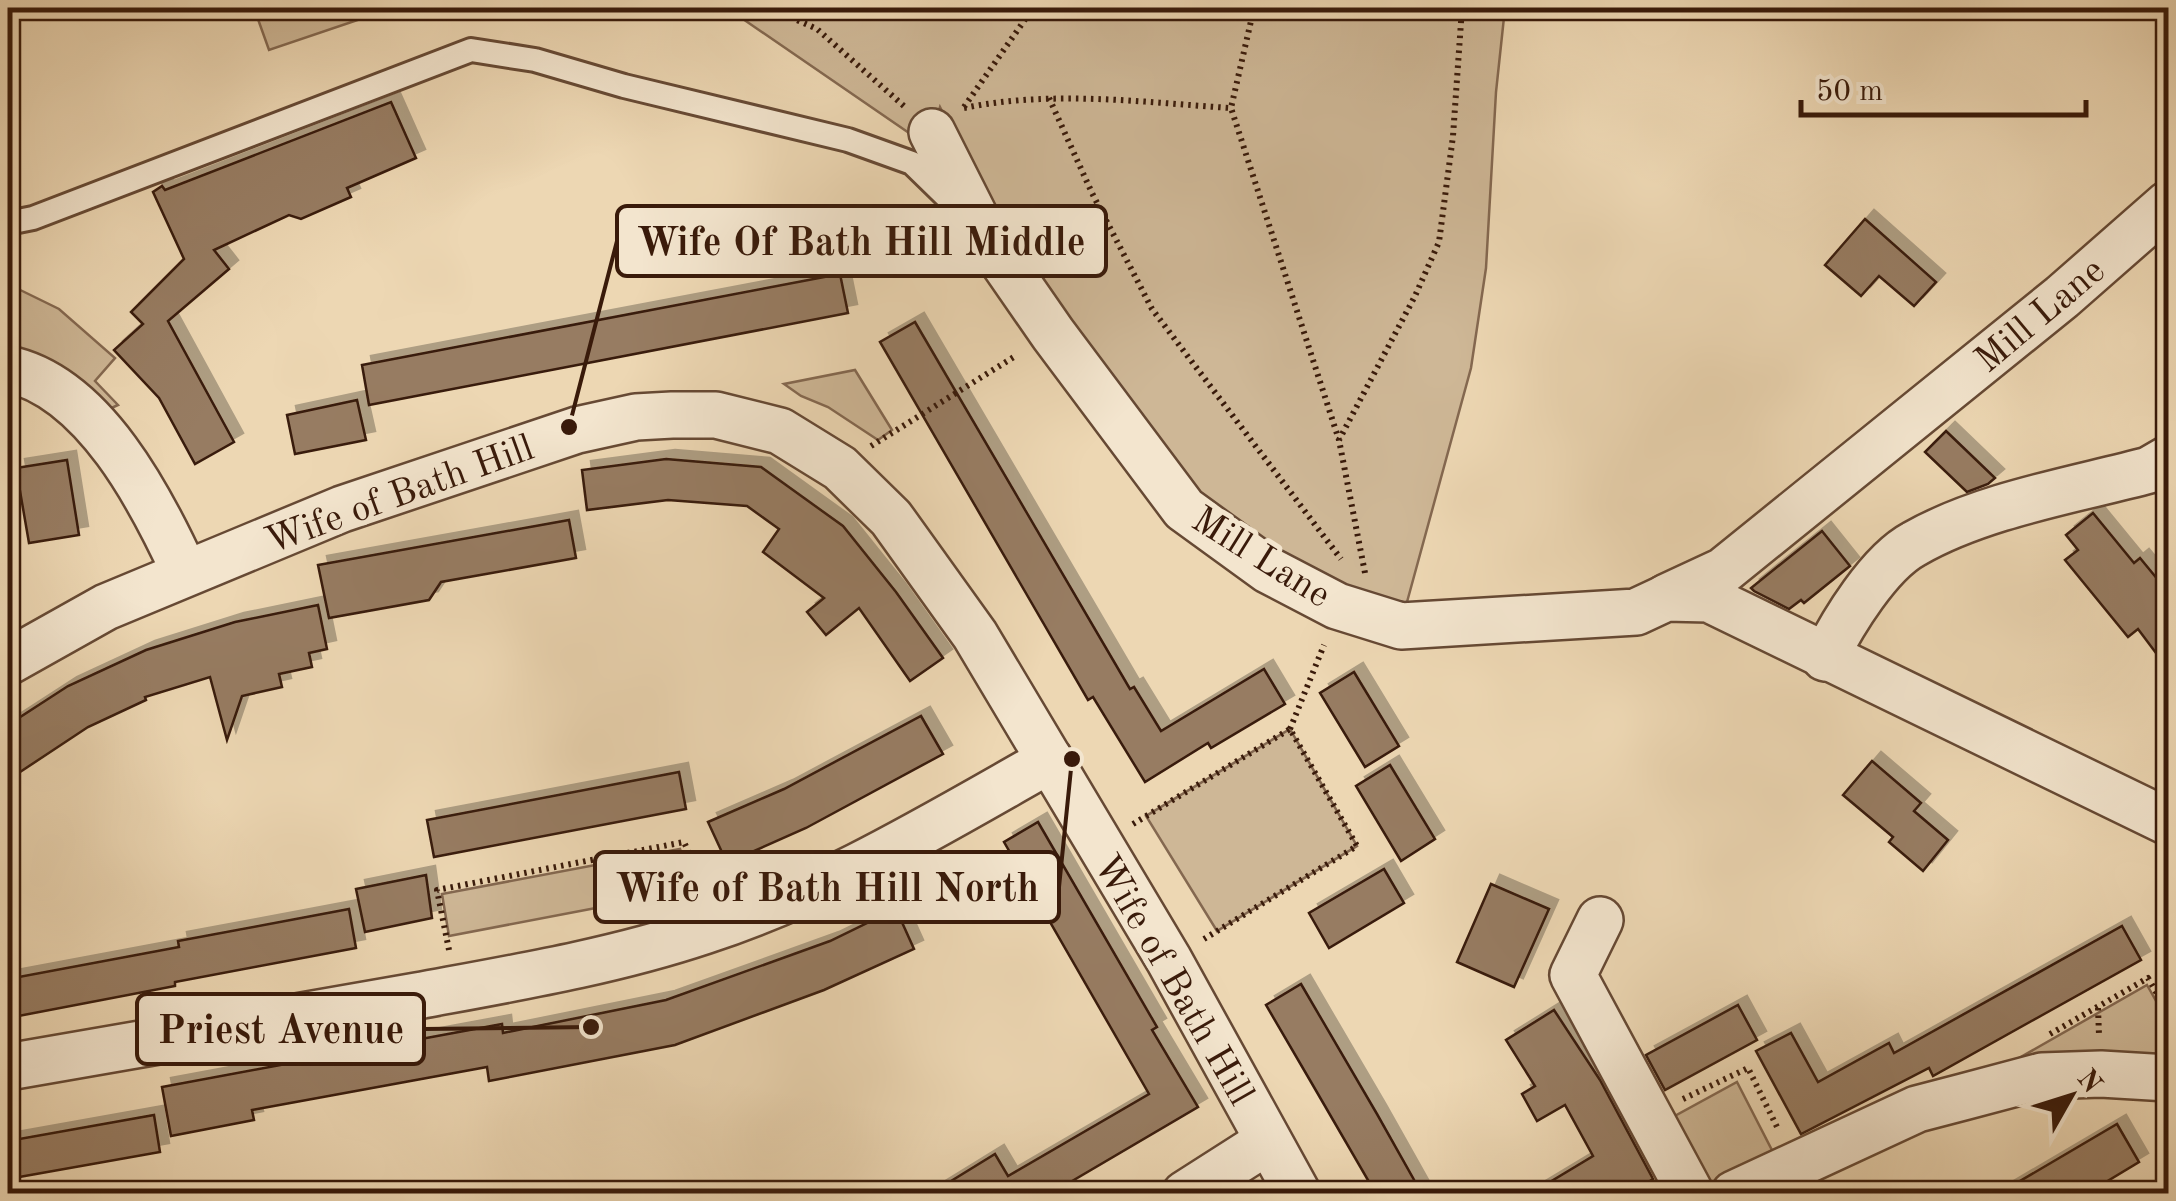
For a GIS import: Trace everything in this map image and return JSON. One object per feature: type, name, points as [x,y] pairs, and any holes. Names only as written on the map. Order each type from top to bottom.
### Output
[{"type":"street","name":"Mill Lane","points":[[932,132],[983,233],[1184,509],[1268,570],[1352,611],[1401,626],[1636,612],[1723,572],[2062,297],[2168,204]]},
{"type":"street","points":[[8,370],[24,373],[51,387],[113,446],[154,505],[185,574]]},
{"type":"street","name":"Wife of Bath Hill","points":[[8,662],[106,607],[185,574],[342,510],[577,430],[636,417],[716,415],[780,431],[840,468],[892,518],[976,636],[1168,960],[1298,1194]]},
{"type":"street","points":[[1825,658],[1846,617],[1911,545],[1967,521],[2150,470],[2168,459]]},
{"type":"street","name":"Mill Lane","points":[[1666,598],[1708,599],[2168,822]]},
{"type":"street","points":[[8,1067],[628,955],[721,925],[862,864],[1050,760]]},
{"type":"street","points":[[1600,920],[1573,976],[1691,1194]]},
{"type":"street","points":[[1734,1194],[1918,1110],[2042,1076],[2168,1078]]},
{"type":"street","points":[[1185,1194],[1268,1141]]},
{"type":"lane","points":[[8,222],[33,218],[471,50],[535,60],[624,86],[848,140],[896,157],[912,163],[983,233]]},
{"type":"path","points":[[770,8],[817,30],[932,132]]},
{"type":"path","points":[[1034,8],[963,108],[1014,98],[1230,108]]},
{"type":"path","points":[[1098,846],[1290,729],[1352,611],[1371,603],[1339,440],[1230,108],[1254,8]]},
{"type":"path","points":[[1339,440],[1439,242],[1453,136],[1462,8]]},
{"type":"path","points":[[1049,98],[1092,193],[1152,309],[1342,560]]},
{"type":"path","points":[[840,468],[892,430],[985,373]]},
{"type":"path","points":[[1168,960],[1357,846],[1290,729]]},
{"type":"path","points":[[456,989],[437,890],[684,842],[721,925]]},
{"type":"path","points":[[2036,1042],[2148,978],[2168,1013]]},
{"type":"path","points":[[1650,1115],[1748,1068],[1796,1165]]},
{"type":"shaded area","points":[[254,8],[393,8],[269,50]]},
{"type":"shaded area","points":[[727,8],[1505,8],[1486,268],[1471,368],[1404,613],[1310,583],[1191,497],[1005,236],[940,107],[928,146]]},
{"type":"shaded area","points":[[8,284],[59,309],[115,358],[95,381],[118,405],[105,411],[8,352]]},
{"type":"shaded area","points":[[855,370],[892,430],[878,440],[784,384]]},
{"type":"shaded area","points":[[1290,729],[1357,846],[1217,931],[1146,816]]},
{"type":"shaded area","points":[[680,849],[691,878],[601,907],[449,936],[442,894]]},
{"type":"shaded area","points":[[2147,985],[2168,1022],[2168,1062],[1998,1070]]},
{"type":"shaded area","points":[[1737,1082],[1777,1160],[1705,1193],[1662,1123]]},
{"type":"building","points":[[391,102],[416,158],[347,188],[351,197],[301,219],[289,215],[214,250],[229,269],[168,321],[234,442],[195,464],[159,398],[114,350],[143,324],[131,312],[184,259],[153,192]]},
{"type":"building","points":[[1865,219],[1936,282],[1914,306],[1879,276],[1861,296],[1825,265]]},
{"type":"building","points":[[840,274],[848,313],[369,405],[362,365]]},
{"type":"building","points":[[915,322],[1130,689],[1134,687],[1161,731],[1264,669],[1285,704],[1211,748],[1208,743],[1145,782],[1093,697],[1088,700],[880,342]]},
{"type":"building","points":[[357,400],[366,440],[295,454],[287,415]]},
{"type":"building","points":[[1946,431],[1995,478],[1967,492],[1925,452]]},
{"type":"building","points":[[666,459],[761,467],[843,526],[943,658],[910,681],[859,608],[826,635],[807,612],[824,598],[763,552],[779,529],[747,506],[668,500],[587,510],[582,470]]},
{"type":"building","points":[[67,460],[79,535],[29,543],[16,468]]},
{"type":"building","points":[[2093,513],[2134,563],[2140,558],[2168,592],[2168,669],[2138,629],[2128,637],[2065,560],[2078,550],[2066,535]]},
{"type":"building","points":[[569,520],[576,558],[441,582],[429,600],[329,618],[318,565]]},
{"type":"building","points":[[1822,531],[1850,566],[1804,603],[1801,600],[1789,609],[1751,588]]},
{"type":"building","points":[[318,605],[327,649],[309,653],[312,667],[279,674],[282,687],[242,696],[227,740],[210,677],[145,697],[146,700],[88,727],[8,780],[8,725],[68,686],[146,650],[235,622]]},
{"type":"building","points":[[1354,672],[1399,746],[1365,767],[1320,693]]},
{"type":"building","points":[[921,716],[943,754],[806,828],[727,863],[708,822],[784,789]]},
{"type":"building","points":[[1872,761],[1921,803],[1914,811],[1948,840],[1923,871],[1889,842],[1893,837],[1843,795]]},
{"type":"building","points":[[1390,765],[1435,839],[1401,861],[1356,786]]},
{"type":"building","points":[[679,772],[686,809],[434,857],[427,820]]},
{"type":"building","points":[[1038,822],[1157,1027],[1152,1030],[1198,1107],[1050,1194],[930,1194],[995,1154],[1008,1176],[1149,1094],[1004,842]]},
{"type":"building","points":[[1384,869],[1404,903],[1329,948],[1309,913]]},
{"type":"building","points":[[426,875],[432,918],[365,932],[356,889]]},
{"type":"building","points":[[1491,884],[1549,909],[1514,987],[1457,962]]},
{"type":"building","points":[[349,909],[356,948],[8,1018],[8,979],[179,947],[178,941]]},
{"type":"building","points":[[896,909],[914,949],[824,990],[675,1045],[489,1081],[487,1067],[252,1110],[254,1120],[171,1136],[162,1087],[502,1024],[503,1033],[666,1000],[830,941]]},
{"type":"building","points":[[2122,926],[2141,960],[1933,1076],[1929,1068],[1801,1134],[1756,1051],[1791,1033],[1818,1082],[1889,1043],[1894,1053]]},
{"type":"building","points":[[1301,984],[1422,1194],[1376,1194],[1266,1005]]},
{"type":"building","points":[[1738,1005],[1757,1040],[1665,1090],[1646,1055]]},
{"type":"building","points":[[1554,1010],[1600,1080],[1653,1179],[1629,1194],[1530,1194],[1593,1156],[1565,1105],[1537,1121],[1522,1094],[1535,1086],[1506,1040]]},
{"type":"building","points":[[154,1115],[160,1152],[8,1179],[8,1141]]},
{"type":"building","points":[[2117,1124],[2139,1162],[2086,1194],[1998,1194]]},
{"type":"place","name":"Wife Of Bath Hill Middle","points":[[569,427]]},
{"type":"place","name":"Wife of Bath Hill North","points":[[1072,759]]},
{"type":"place","name":"Priest Avenue","points":[[591,1027]]}]
